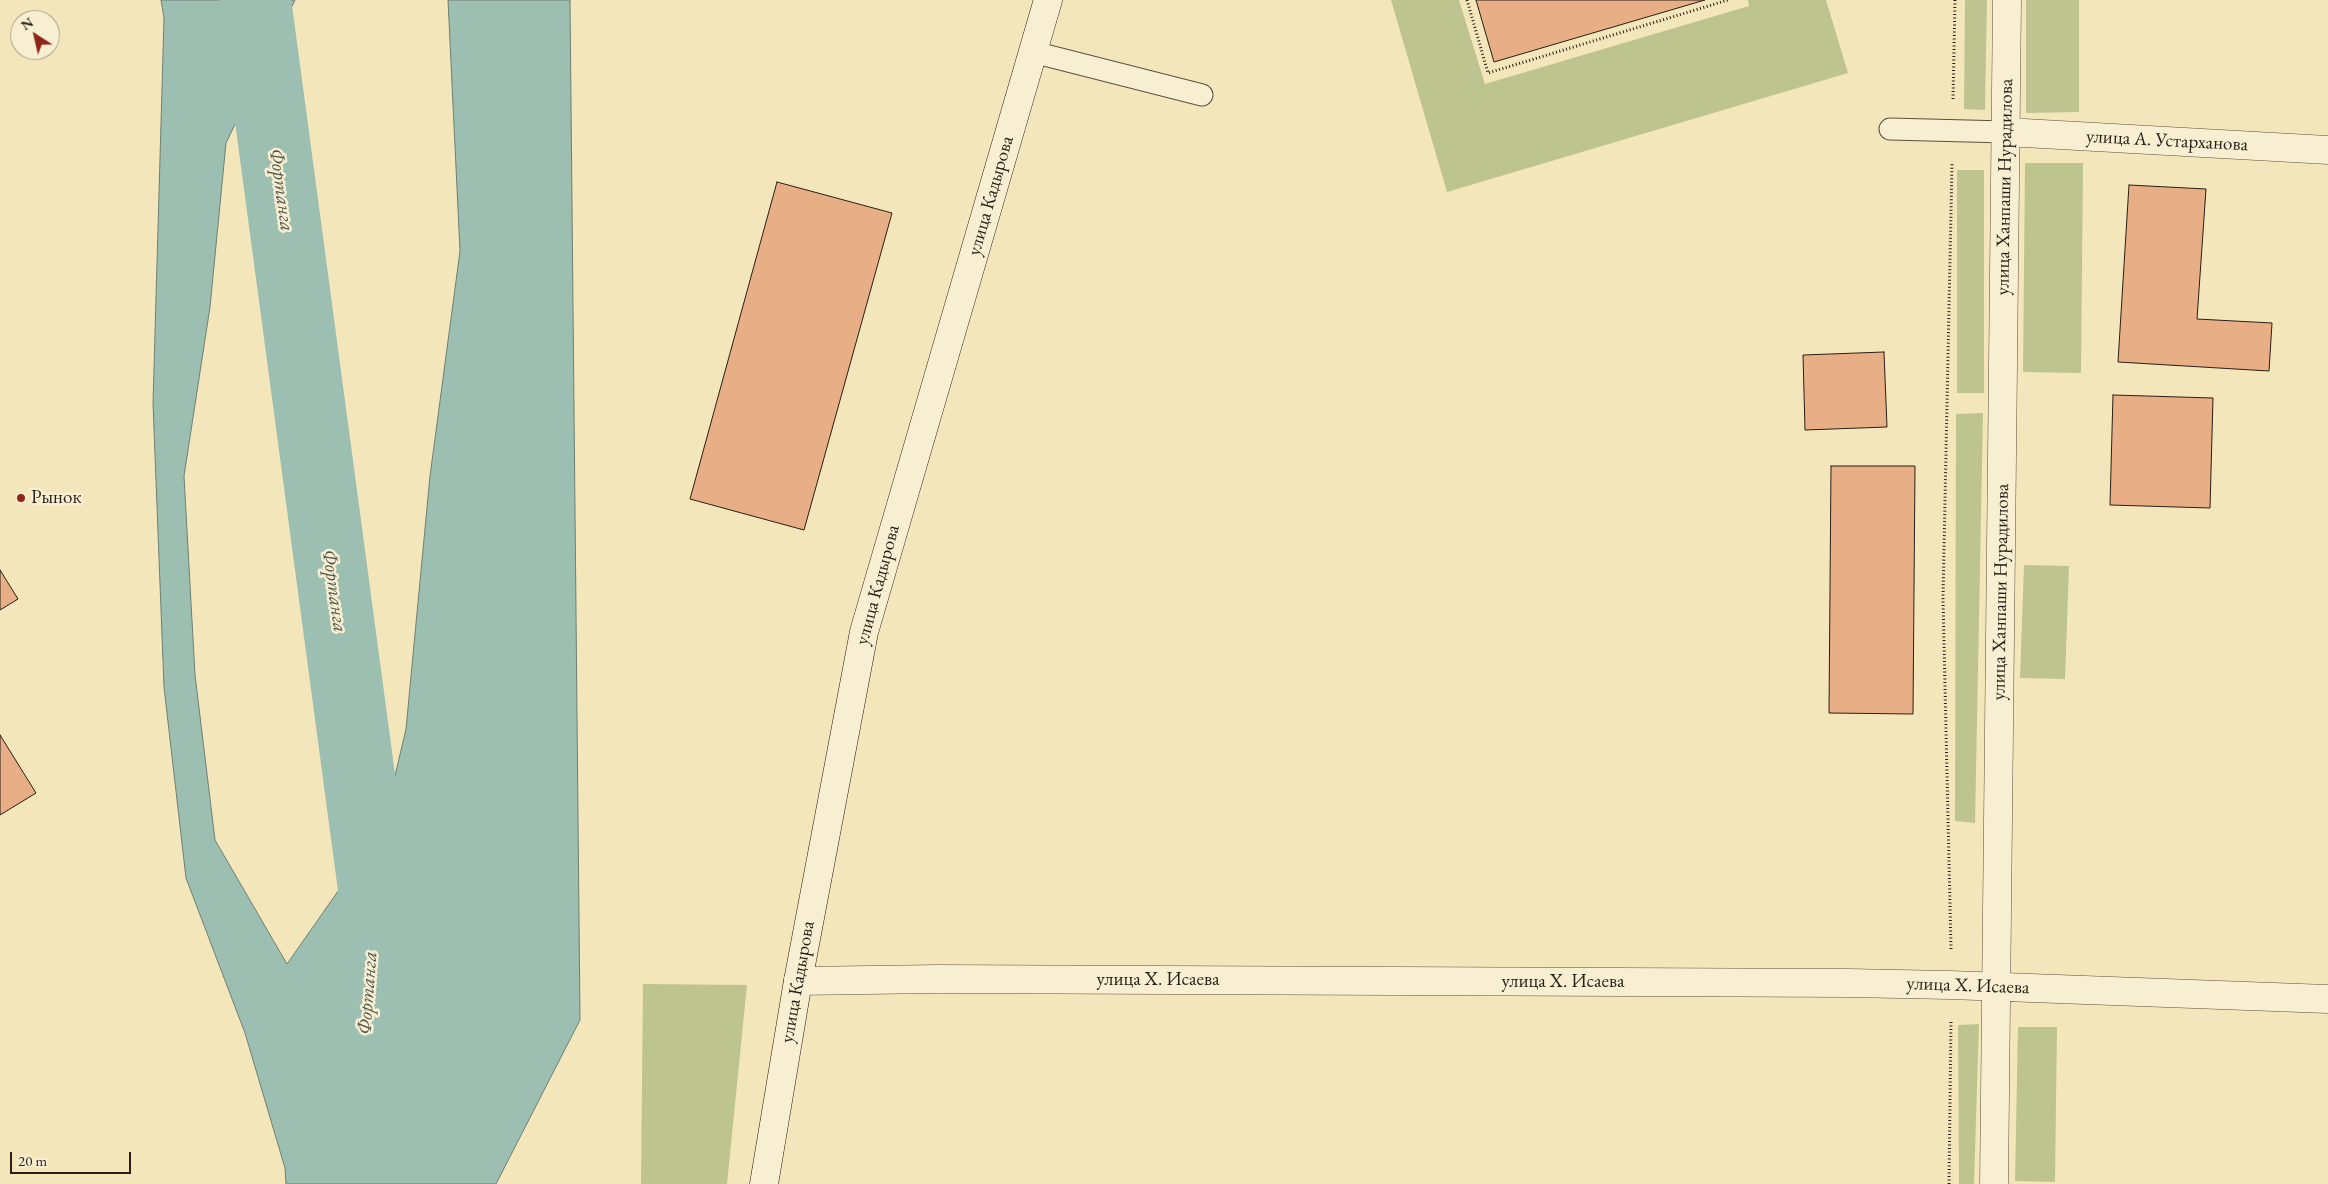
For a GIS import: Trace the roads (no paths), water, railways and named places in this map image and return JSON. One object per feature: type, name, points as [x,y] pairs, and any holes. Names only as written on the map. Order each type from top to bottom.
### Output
[{"type":"street","name":"улица Кадырова","points":[[764,1184],[798,981],[864,632],[1048,0]]},
{"type":"street","name":"улица Ханпаши Нурадилова","points":[[1994,1184],[2007,0]]},
{"type":"street","name":"улица А. Устарханова","points":[[2006,132],[2328,150]]},
{"type":"street","name":"улица Х. Исаева","points":[[798,981],[948,979],[1950,985],[2328,999]]},
{"type":"lane","points":[[1033,52],[1202,95]]},
{"type":"lane","points":[[1890,129],[2006,132]]},
{"type":"water","points":[[161,0],[295,0],[226,143],[210,307],[184,476],[195,675],[215,840],[287,964],[383,827],[406,729],[430,476],[460,251],[448,0],[570,0],[580,1020],[496,1184],[286,1184],[285,1168],[245,1033],[186,878],[164,687],[153,403],[164,18]]},
{"type":"waterway","name":"Фортанга","points":[[255,0],[375,896],[371,949]]},
{"type":"place","name":"Рынок","points":[[21,498]]}]
